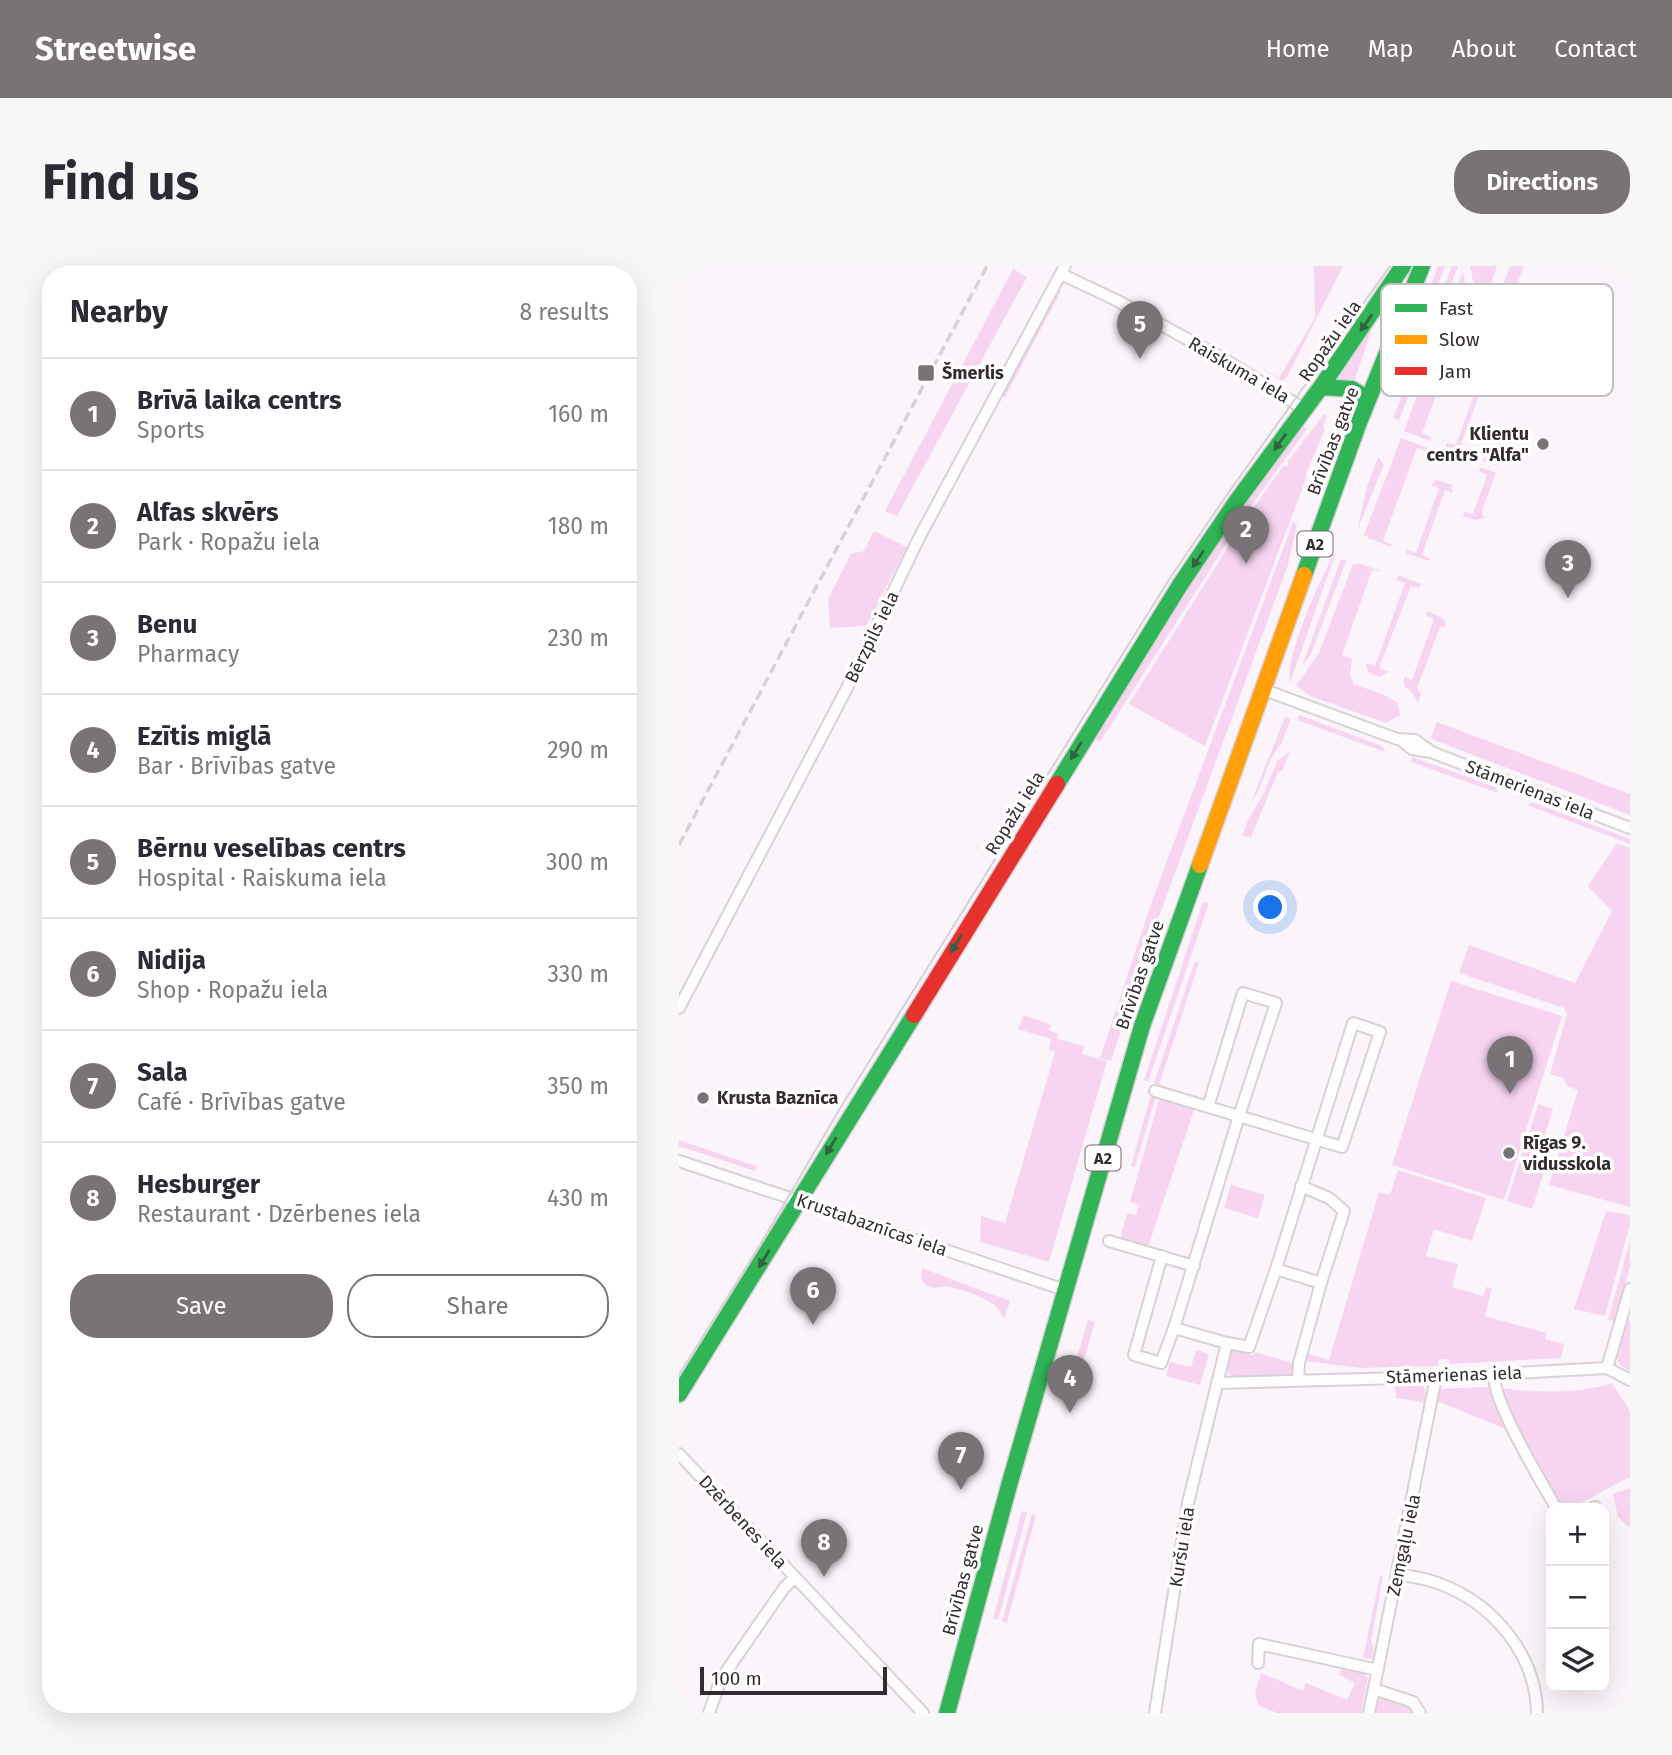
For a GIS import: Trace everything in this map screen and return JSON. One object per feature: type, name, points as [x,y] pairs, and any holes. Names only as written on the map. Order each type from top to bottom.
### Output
[{"type":"main road","name":"Ropažu iela","points":[[1391,284],[1403,266]]},
{"type":"main road","name":"Brīvības gatve","points":[[1415,284],[1422,266]]},
{"type":"main road","name":"Ropažu iela","points":[[679,1394],[1180,585],[1381,298]]},
{"type":"main road","name":"Brīvības gatve","points":[[947,1713],[1142,1026],[1381,369]]},
{"type":"main road","points":[[1321,387],[1352,388],[1369,399]]},
{"type":"street","name":"Raiskuma iela","points":[[1063,270],[1227,360],[1304,409]]},
{"type":"street","name":"Bērzpils iela","points":[[679,1008],[846,690],[919,538],[1063,270]]},
{"type":"street","name":"Stāmerienas iela","points":[[1262,690],[1401,740],[1415,740],[1431,752],[1630,828]]},
{"type":"street","points":[[1162,1256],[1133,1355],[1161,1363],[1276,1003],[1243,993],[1208,1107]]},
{"type":"street","points":[[1154,1091],[1239,1116],[1315,1139],[1342,1147],[1380,1032],[1353,1023],[1315,1139],[1276,1269],[1249,1347],[1174,1328]]},
{"type":"street","name":"Krustabaznīcas iela","points":[[679,1161],[1065,1290]]},
{"type":"street","points":[[1298,1380],[1299,1363],[1344,1211],[1329,1198],[1301,1186]]},
{"type":"street","points":[[1109,1241],[1194,1266]]},
{"type":"street","points":[[1276,1269],[1321,1283]]},
{"type":"street","points":[[1630,1289],[1607,1368],[1630,1380]]},
{"type":"street","name":"Kuršu iela","points":[[1155,1713],[1188,1503],[1227,1343]]},
{"type":"street","name":"Stāmerienas iela","points":[[1218,1382],[1436,1377],[1607,1368]]},
{"type":"street","points":[[1494,1374],[1493,1385],[1501,1405],[1553,1503]]},
{"type":"street","name":"Zemgaļu iela","points":[[1369,1713],[1436,1377]]},
{"type":"street","name":"Dzērbenes iela","points":[[679,1454],[923,1713]]},
{"type":"street","points":[[1398,1574],[1441,1584],[1472,1600],[1490,1615],[1511,1637],[1529,1665],[1537,1698],[1537,1713]]},
{"type":"street","points":[[709,1713],[721,1679],[784,1588],[795,1577]]},
{"type":"street","points":[[1258,1664],[1259,1644],[1378,1670]]},
{"type":"street","points":[[1374,1689],[1413,1702],[1420,1713]]},
{"type":"shaded area","points":[[1314,266],[1343,266],[1287,377],[1282,381],[1258,367],[1279,378],[1315,318]]},
{"type":"shaded area","points":[[1438,266],[1445,266],[1438,284],[1431,284]]},
{"type":"shaded area","points":[[1452,266],[1458,266],[1451,284],[1445,284]]},
{"type":"shaded area","points":[[1470,266],[1497,266],[1491,284],[1473,284]]},
{"type":"shaded area","points":[[1510,266],[1524,266],[1517,284],[1503,284]]},
{"type":"shaded area","points":[[1013,269],[1027,277],[897,516],[885,511]]},
{"type":"shaded area","points":[[1463,271],[1464,284],[1458,284]]},
{"type":"shaded area","points":[[1059,290],[1061,291],[1005,397],[1002,396]]},
{"type":"shaded area","points":[[1372,328],[1355,379],[1334,378]]},
{"type":"shaded area","points":[[1402,396],[1408,396],[1399,420],[1393,418]]},
{"type":"shaded area","points":[[1417,396],[1436,396],[1422,433],[1431,437],[1430,441],[1404,431]]},
{"type":"shaded area","points":[[1473,396],[1479,396],[1460,447],[1469,451],[1467,454],[1446,447],[1447,443],[1456,445]]},
{"type":"shaded area","points":[[1324,414],[1327,416],[1323,427],[1325,429],[1205,746],[1129,704],[1247,517],[1252,517],[1249,514],[1284,465],[1287,467],[1287,462]]},
{"type":"shaded area","points":[[1301,424],[1307,429],[1246,513],[1100,742],[1094,739],[1208,555]]},
{"type":"shaded area","points":[[1494,430],[1508,436],[1512,443],[1506,446],[1499,466],[1483,461],[1485,456],[1493,459],[1500,438],[1492,434]]},
{"type":"shaded area","points":[[1401,438],[1428,448],[1426,451],[1417,448],[1383,541],[1392,545],[1391,547],[1364,535]]},
{"type":"shaded area","points":[[1378,457],[1384,464],[1357,531],[1366,490]]},
{"type":"shaded area","points":[[1480,467],[1496,473],[1482,511],[1484,518],[1475,520],[1463,516],[1464,512],[1473,514],[1487,475],[1479,471]]},
{"type":"shaded area","points":[[1437,480],[1452,485],[1453,493],[1445,490],[1422,555],[1430,559],[1429,561],[1406,553],[1407,550],[1416,553],[1439,488],[1431,485]]},
{"type":"shaded area","points":[[1293,522],[1297,524],[1288,565],[1161,911],[1111,1061],[1100,1058],[1151,904]]},
{"type":"shaded area","points":[[874,531],[907,547],[866,626],[830,628],[828,599],[851,554],[864,551]]},
{"type":"shaded area","points":[[1337,549],[1290,683],[1293,655],[1299,636],[1314,595]]},
{"type":"shaded area","points":[[1341,559],[1346,561],[1311,654],[1302,666]]},
{"type":"shaded area","points":[[1358,563],[1383,572],[1372,570],[1342,655],[1352,659],[1350,675],[1354,684],[1398,703],[1400,715],[1386,723],[1310,696],[1296,686],[1319,653],[1353,564]]},
{"type":"shaded area","points":[[1398,575],[1421,584],[1419,588],[1411,586],[1379,668],[1388,672],[1379,677],[1368,672],[1366,663],[1375,666],[1405,583],[1396,580]]},
{"type":"shaded area","points":[[1428,611],[1444,619],[1446,626],[1440,627],[1417,688],[1421,694],[1418,703],[1412,692],[1404,686],[1404,677],[1412,680],[1434,619],[1426,615]]},
{"type":"shaded area","points":[[1299,715],[1382,746],[1385,752],[1297,720]]},
{"type":"shaded area","points":[[1285,717],[1291,719],[1250,805]]},
{"type":"shaded area","points":[[1437,722],[1630,794],[1630,815],[1434,740],[1431,737]]},
{"type":"shaded area","points":[[1290,751],[1282,771],[1278,772],[1251,837],[1242,836],[1277,761]]},
{"type":"shaded area","points":[[1412,757],[1496,787],[1498,793],[1411,762]]},
{"type":"shaded area","points":[[1532,802],[1630,839],[1630,844],[1527,805]]},
{"type":"shaded area","points":[[1617,843],[1630,848],[1630,1207],[1549,1185],[1578,1090],[1567,1086],[1563,1078],[1550,1074],[1567,1014],[1564,1008],[1459,973],[1469,945],[1575,983],[1612,911],[1588,886]]},
{"type":"shaded area","points":[[1203,902],[1209,903],[1148,1082],[1144,1080]]},
{"type":"shaded area","points":[[1195,961],[1199,963],[1159,1085],[1154,1083]]},
{"type":"shaded area","points":[[1451,981],[1562,1016],[1504,1200],[1392,1165]]},
{"type":"shaded area","points":[[1024,1015],[1051,1025],[1049,1030],[1058,1034],[1057,1039],[1084,1046],[1082,1054],[1107,1061],[1049,1262],[980,1242],[981,1216],[1005,1223],[1055,1052],[1049,1050],[1051,1039],[1018,1029]]},
{"type":"shaded area","points":[[1151,1095],[1156,1096],[1135,1167],[1131,1166]]},
{"type":"shaded area","points":[[1160,1096],[1195,1107],[1148,1247],[1120,1239],[1127,1213],[1136,1215],[1139,1205],[1130,1202]]},
{"type":"shaded area","points":[[1538,1104],[1553,1109],[1542,1144],[1527,1140]]},
{"type":"shaded area","points":[[679,1140],[758,1167],[755,1171],[679,1146]]},
{"type":"shaded area","points":[[1526,1142],[1551,1150],[1532,1209],[1507,1201]]},
{"type":"shaded area","points":[[1398,1170],[1486,1198],[1472,1241],[1434,1229],[1426,1256],[1458,1264],[1452,1287],[1483,1296],[1486,1287],[1492,1288],[1485,1316],[1546,1333],[1545,1339],[1564,1344],[1561,1358],[1450,1364],[1448,1359],[1439,1359],[1438,1366],[1360,1368],[1305,1361],[1308,1354],[1329,1360],[1379,1192],[1390,1195]]},
{"type":"shaded area","points":[[1231,1185],[1265,1195],[1258,1218],[1224,1208]]},
{"type":"shaded area","points":[[1606,1211],[1630,1215],[1630,1224],[1605,1316],[1574,1309]]},
{"type":"shaded area","points":[[1630,1240],[1630,1267],[1614,1321],[1608,1320]]},
{"type":"shaded area","points":[[922,1268],[1010,1301],[1004,1320],[996,1307],[966,1291],[945,1286],[928,1287],[921,1279]]},
{"type":"shaded area","points":[[1088,1320],[1095,1322],[1080,1374],[1070,1380]]},
{"type":"shaded area","points":[[1625,1320],[1630,1321],[1630,1371],[1619,1364],[1616,1355]]},
{"type":"shaded area","points":[[1228,1349],[1253,1355],[1255,1352],[1293,1363],[1295,1366],[1291,1374],[1286,1375],[1232,1377],[1226,1367]]},
{"type":"shaded area","points":[[1196,1350],[1209,1354],[1200,1385],[1166,1376],[1170,1362],[1191,1367]]},
{"type":"shaded area","points":[[1612,1383],[1630,1411],[1630,1479],[1629,1477],[1581,1503],[1560,1503],[1500,1388],[1557,1392]]},
{"type":"shaded area","points":[[1422,1385],[1425,1389],[1424,1405],[1422,1402],[1396,1398],[1395,1386]]},
{"type":"shaded area","points":[[1488,1387],[1508,1430],[1437,1401],[1433,1424],[1431,1423],[1437,1389]]},
{"type":"shaded area","points":[[1630,1488],[1630,1528],[1618,1517],[1613,1494]]},
{"type":"shaded area","points":[[1022,1511],[1027,1512],[998,1620],[993,1619]]},
{"type":"shaded area","points":[[1032,1514],[1036,1515],[1007,1623],[1002,1621]]},
{"type":"shaded area","points":[[1380,1576],[1383,1576],[1371,1642],[1374,1648],[1372,1659],[1363,1658]]},
{"type":"shaded area","points":[[1342,1667],[1365,1673],[1368,1678],[1361,1713],[1277,1713],[1258,1705],[1255,1693],[1261,1673],[1303,1691],[1306,1683],[1347,1700],[1355,1683],[1339,1675]]},
{"type":"shaded area","points":[[1379,1695],[1410,1704],[1416,1713],[1375,1713]]},
{"type":"tram line","points":[[679,1375],[763,1240],[839,1110],[1170,578],[1390,266]]},
{"type":"railway","points":[[679,845],[987,266]]},
{"type":"traffic: fast","points":[[1391,284],[1403,266]]},
{"type":"traffic: fast","points":[[1415,284],[1422,266]]},
{"type":"traffic: fast","points":[[1057,784],[1180,585],[1381,298]]},
{"type":"traffic: fast","points":[[1304,575],[1381,368]]},
{"type":"traffic: fast","points":[[1321,387],[1352,389],[1368,399]]},
{"type":"traffic: fast","points":[[947,1713],[1010,1482],[1142,1026],[1200,865]]},
{"type":"traffic: fast","points":[[679,1394],[914,1015]]},
{"type":"traffic: slow","points":[[1200,865],[1304,575]]},
{"type":"traffic: jam","points":[[914,1015],[1057,784]]},
{"type":"place","name":"Bērnu veselības centrs","points":[[1140,359]]},
{"type":"place","name":"Šmerlis","points":[[926,373]]},
{"type":"place","name":"Klientu centrs \"Alfa\"","points":[[1543,444]]},
{"type":"place","name":"Alfas skvērs","points":[[1246,564]]},
{"type":"place","name":"Benu","points":[[1568,598]]},
{"type":"place","name":"Brīvā laika centrs","points":[[1510,1094]]},
{"type":"place","name":"Krusta Baznīca","points":[[703,1098]]},
{"type":"place","name":"Rīgas 9. vidusskola","points":[[1509,1153]]},
{"type":"place","name":"Nidija","points":[[813,1325]]},
{"type":"place","name":"Ezītis miglā","points":[[1070,1413]]},
{"type":"place","name":"Sala","points":[[961,1490]]},
{"type":"place","name":"Hesburger","points":[[824,1577]]}]
